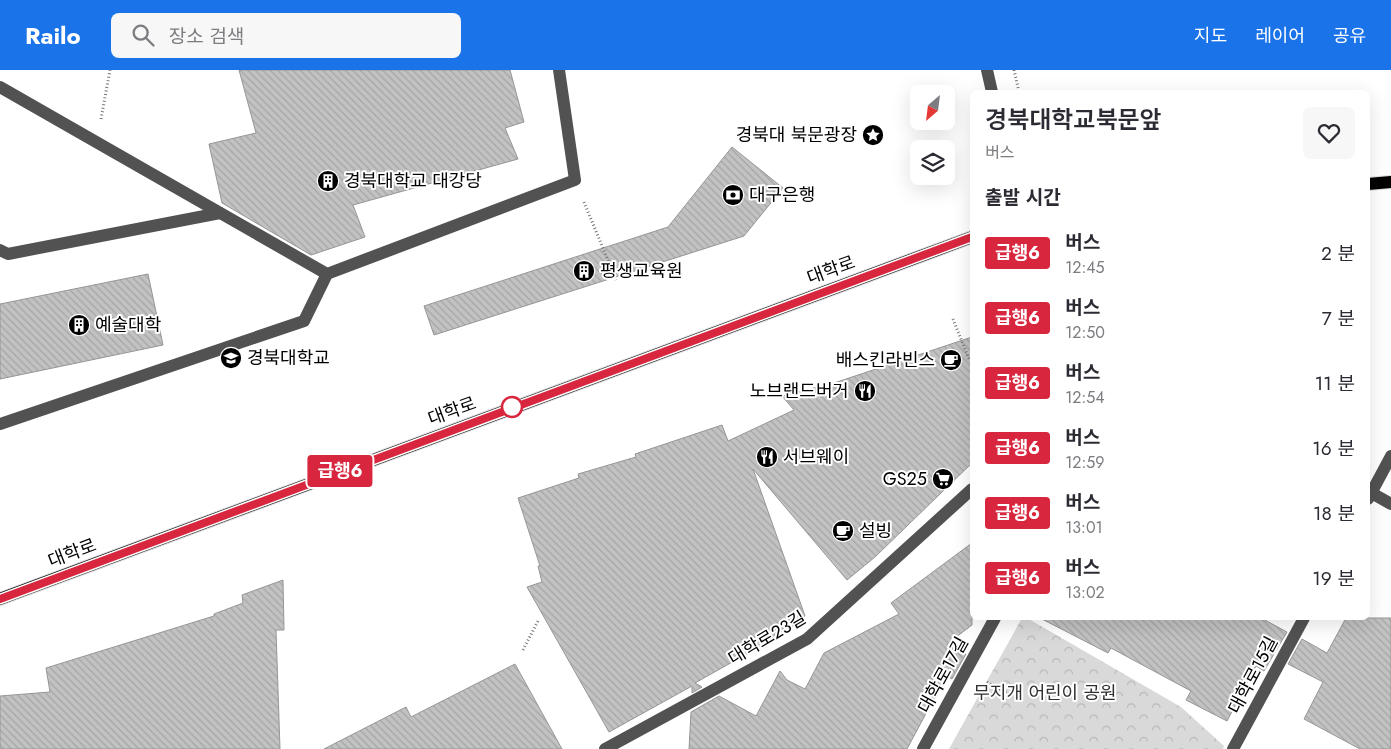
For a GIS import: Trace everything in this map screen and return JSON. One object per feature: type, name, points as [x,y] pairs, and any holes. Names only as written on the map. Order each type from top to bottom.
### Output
[{"type":"main road","points":[[1370,184],[1391,182]]},
{"type":"main road","name":"대학로","points":[[0,599],[970,238]]},
{"type":"street","points":[[0,424],[304,321],[327,274],[575,180],[559,70]]},
{"type":"street","points":[[987,70],[992,90]]},
{"type":"street","points":[[0,87],[327,274]]},
{"type":"street","points":[[0,250],[8,254],[220,213]]},
{"type":"street","points":[[1370,493],[1391,456]]},
{"type":"street","name":"대학로23길","points":[[616,747],[807,639],[970,491]]},
{"type":"street","points":[[1370,495],[1391,504]]},
{"type":"street","name":"대학로17길","points":[[923,749],[994,620]]},
{"type":"street","name":"대학로15길","points":[[1233,749],[1303,620]]},
{"type":"path","points":[[97,142],[110,70]]},
{"type":"path","points":[[1014,70],[1019,90]]},
{"type":"path","points":[[575,180],[616,280]]},
{"type":"path","points":[[953,319],[969,359]]},
{"type":"path","points":[[523,650],[538,621]]},
{"type":"path","points":[[966,671],[1019,700]]},
{"type":"green space","name":"무지개 어린이 공원","points":[[1021,620],[1030,620],[1181,707],[1224,746],[1223,749],[949,749]]},
{"type":"building","name":"경북대학교 대강당","points":[[239,70],[510,70],[524,122],[505,128],[518,159],[353,205],[365,237],[311,255],[222,203],[209,144],[256,133]]},
{"type":"building","name":"평생교육원","points":[[732,147],[783,188],[744,236],[434,335],[424,306],[668,227]]},
{"type":"building","name":"예술대학","points":[[148,274],[163,345],[0,379],[0,304]]},
{"type":"building","points":[[970,338],[970,465],[875,557],[847,580],[753,469],[805,616],[784,633],[695,683],[702,687],[692,693],[692,686],[609,732],[527,587],[542,582],[538,566],[540,566],[518,498],[579,478],[578,474],[636,457],[635,454],[722,425],[728,441],[794,410],[782,396],[834,383]]},
{"type":"building","points":[[970,544],[970,620],[972,620],[972,625],[947,644],[966,654],[952,679],[946,676],[907,749],[689,749],[691,712],[719,696],[756,716],[780,671],[787,680],[805,689],[824,653],[899,614],[891,603]]},
{"type":"building","points":[[283,580],[284,630],[276,630],[280,749],[0,749],[0,696],[50,692],[46,668],[214,616],[214,614],[243,603],[242,595]]},
{"type":"building","points":[[1391,618],[1391,749],[1360,749],[1304,719],[1323,682],[1288,664],[1302,639],[1327,653],[1345,620]]},
{"type":"building","points":[[1044,620],[1265,620],[1287,632],[1264,671],[1256,666],[1227,721],[1186,700],[1191,691],[1111,648],[1108,653]]},
{"type":"building","points":[[515,664],[562,749],[324,749],[406,707],[411,717]]},
{"type":"bus line","name":"급행6","points":[[0,599],[970,238]]},
{"type":"place","name":"경북대 북문광장","points":[[873,135]]},
{"type":"place","name":"경북대학교 대강당","points":[[328,181]]},
{"type":"place","name":"대구은행","points":[[733,195]]},
{"type":"place","name":"평생교육원","points":[[584,271]]},
{"type":"place","name":"예술대학","points":[[79,325]]},
{"type":"place","name":"경북대학교","points":[[231,358]]},
{"type":"place","name":"배스킨라빈스","points":[[951,360]]},
{"type":"place","name":"노브랜드버거","points":[[865,391]]},
{"type":"place","name":"서브웨이","points":[[767,457]]},
{"type":"place","name":"GS25","points":[[943,479]]},
{"type":"place","name":"설빙","points":[[843,531]]}]
